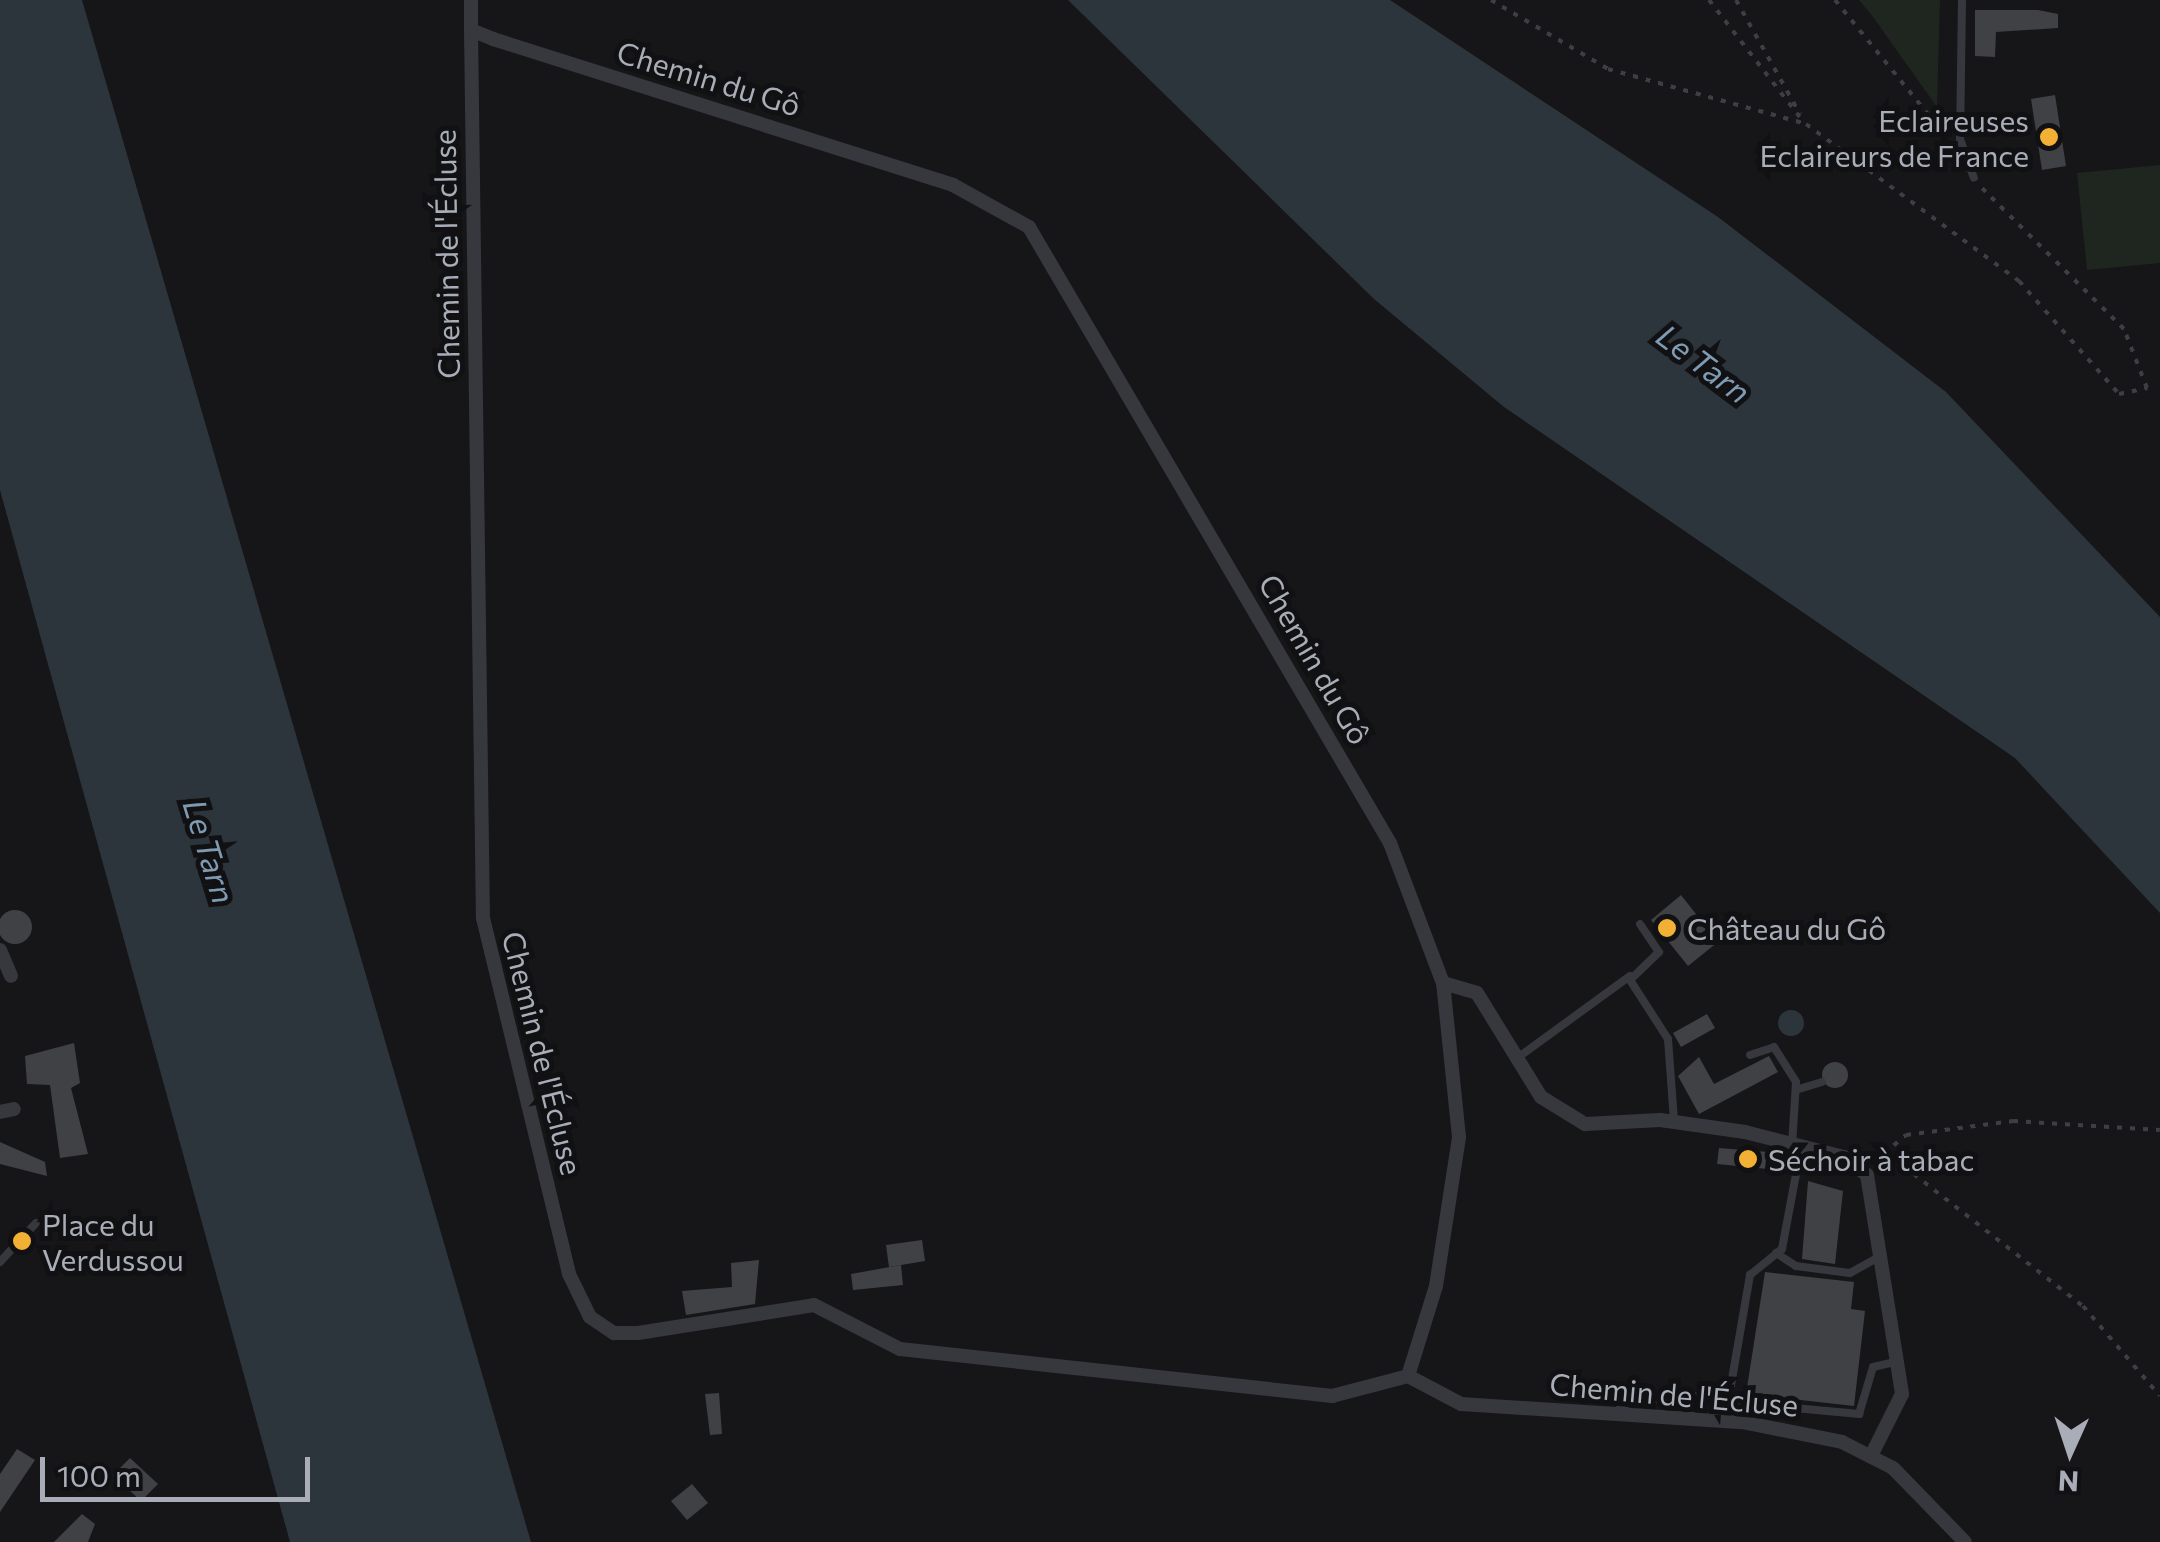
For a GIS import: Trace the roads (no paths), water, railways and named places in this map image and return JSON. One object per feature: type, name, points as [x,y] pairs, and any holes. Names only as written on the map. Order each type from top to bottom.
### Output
[{"type":"street","points":[[471,0],[471,30]]},
{"type":"street","name":"Chemin du Gô","points":[[471,30],[953,185],[1029,228],[1390,843],[1444,983],[1459,1137],[1436,1286],[1408,1376]]},
{"type":"street","name":"Chemin de l'Écluse","points":[[471,30],[482,907],[584,1308],[626,1334],[814,1305],[890,1347],[1332,1396],[1408,1376],[1461,1404],[1774,1427],[1872,1454],[1964,1542]]},
{"type":"street","points":[[0,950],[10,976]]},
{"type":"street","points":[[1444,983],[1477,993],[1541,1097],[1572,1120],[1674,1122],[1844,1158],[1867,1175],[1901,1405],[1872,1454]]},
{"type":"lane","points":[[1962,0],[1960,139],[1974,178]]},
{"type":"lane","points":[[1516,1058],[1659,952],[1640,924]]},
{"type":"lane","points":[[1630,976],[1668,1039],[1674,1122]]},
{"type":"lane","points":[[1726,1391],[1750,1275],[1776,1253],[1797,1146],[1798,1089],[1774,1047],[1750,1055]]},
{"type":"lane","points":[[1798,1089],[1822,1082]]},
{"type":"lane","points":[[0,1262],[36,1223]]},
{"type":"lane","points":[[1776,1253],[1796,1266],[1850,1273],[1877,1258]]},
{"type":"lane","points":[[1612,1414],[1636,1398],[1681,1402],[1726,1391],[1742,1402],[1859,1414],[1873,1366],[1894,1362]]},
{"type":"water","name":"Le Tarn","points":[[0,0],[82,0],[531,1542],[290,1542],[0,490]]},
{"type":"water","name":"Le Tarn","points":[[1068,0],[1390,0],[1718,217],[1946,392],[2160,617],[2160,913],[2015,758],[1504,407],[1374,299]]},
{"type":"water","points":[[1791,1010],[1800,1014],[1804,1023],[1800,1032],[1791,1036],[1782,1032],[1778,1023],[1782,1014]]},
{"type":"place","name":"Eclaireuses Eclaireurs de France","points":[[2049,137]]},
{"type":"place","name":"Château du Gô","points":[[1667,928]]},
{"type":"place","name":"Séchoir à tabac","points":[[1748,1159]]},
{"type":"place","name":"Place du Verdussou","points":[[22,1241]]}]
